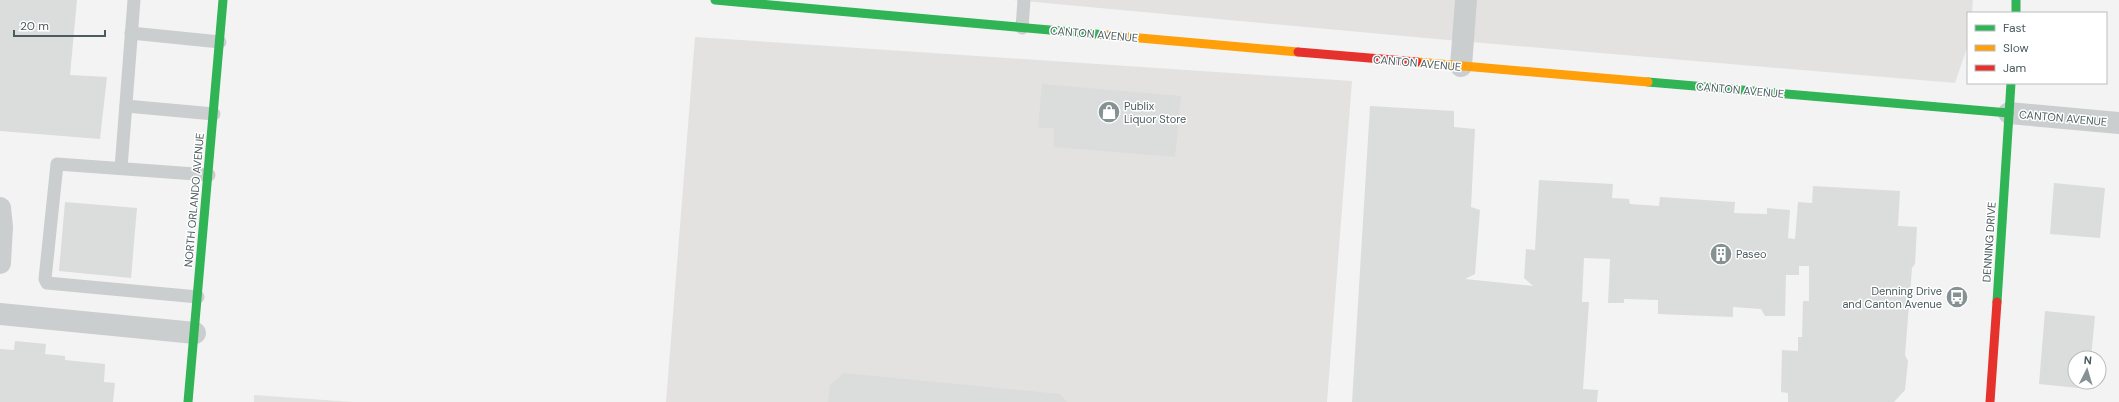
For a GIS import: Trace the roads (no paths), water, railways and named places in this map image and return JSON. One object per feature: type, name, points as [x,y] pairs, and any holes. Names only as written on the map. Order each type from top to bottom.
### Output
[{"type":"street","name":"NORTH ORLANDO AVENUE","points":[[188,402],[209,175],[223,0]]},
{"type":"street","name":"CANTON AVENUE","points":[[715,0],[2119,123]]},
{"type":"street","points":[[1461,66],[1466,0]]},
{"type":"street","points":[[2016,0],[2016,12]]},
{"type":"street","name":"DENNING DRIVE","points":[[1990,402],[2011,84]]},
{"type":"street","points":[[0,208],[2,227],[0,262]]},
{"type":"street","points":[[0,314],[195,333]]},
{"type":"lane","points":[[121,168],[134,0]]},
{"type":"lane","points":[[1022,28],[1024,0]]},
{"type":"lane","points":[[131,33],[220,42]]},
{"type":"lane","points":[[126,106],[214,114]]},
{"type":"lane","points":[[198,297],[45,281],[57,164],[209,175]]},
{"type":"place","name":"Publix Liquor Store","points":[[1109,112]]},
{"type":"place","name":"Paseo","points":[[1721,254]]},
{"type":"place","name":"Denning Drive and Canton Avenue","points":[[1957,297]]}]
